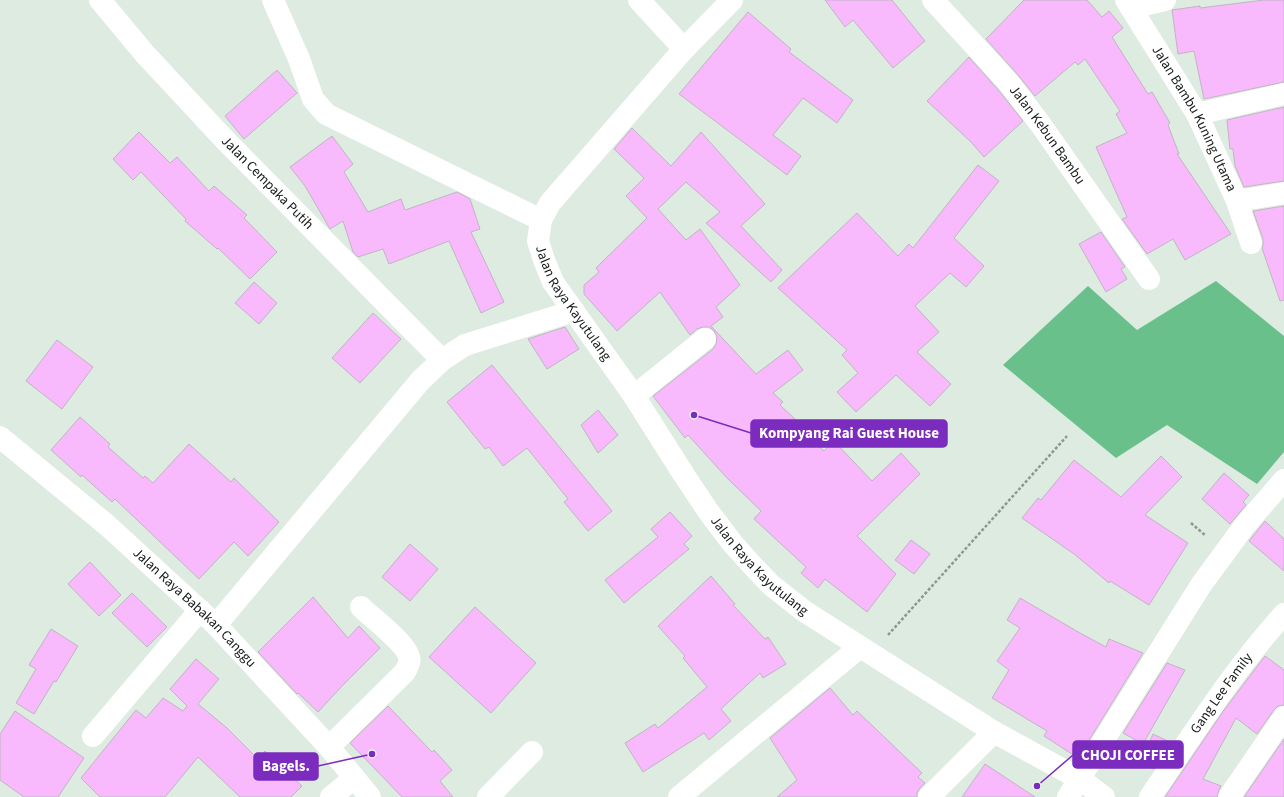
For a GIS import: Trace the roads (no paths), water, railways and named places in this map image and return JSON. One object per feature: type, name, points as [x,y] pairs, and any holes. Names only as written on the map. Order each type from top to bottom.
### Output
[{"type":"street","name":"Jalan Cempaka Putih","points":[[100,0],[144,53],[225,140],[442,360]]},
{"type":"street","points":[[273,0],[313,98],[326,114],[541,220]]},
{"type":"street","points":[[640,0],[684,49]]},
{"type":"street","name":"Jalan Raya Kayutulang","points":[[732,0],[684,49],[550,202],[541,220],[538,241],[544,260],[554,282],[634,396],[708,511],[733,544],[777,589],[804,611],[994,732],[1080,779],[1104,797]]},
{"type":"street","name":"Jalan Kebun Bambu","points":[[933,0],[1009,83],[1041,125],[1149,279]]},
{"type":"street","points":[[1129,4],[1166,0]]},
{"type":"street","name":"Jalan Bambu Kuning Utama","points":[[1129,4],[1197,114],[1237,201],[1251,243]]},
{"type":"street","points":[[1197,114],[1284,94]]},
{"type":"street","points":[[1237,201],[1284,193]]},
{"type":"street","points":[[216,625],[420,381],[442,360],[465,345],[574,311]]},
{"type":"street","points":[[634,396],[705,339]]},
{"type":"street","name":"Jalan Raya Babakan Canggu","points":[[0,437],[108,526],[216,625],[329,747],[370,797]]},
{"type":"street","points":[[1068,797],[1201,585],[1245,525],[1284,480]]},
{"type":"street","points":[[329,747],[405,672],[409,664],[410,658],[405,647],[361,607]]},
{"type":"street","points":[[93,736],[200,610]]},
{"type":"street","name":"Gang Lee Family","points":[[1150,797],[1233,676],[1265,634],[1284,614]]},
{"type":"street","points":[[679,797],[866,650]]},
{"type":"street","points":[[1229,797],[1284,717]]},
{"type":"street","points":[[929,797],[994,732]]},
{"type":"street","points":[[488,797],[532,752]]},
{"type":"street","points":[[331,797],[354,778]]},
{"type":"place","name":"Kompyang Rai Guest House","points":[[694,415]]},
{"type":"place","name":"Bagels.","points":[[372,754]]},
{"type":"place","name":"CHOJI COFFEE","points":[[1037,786]]}]
